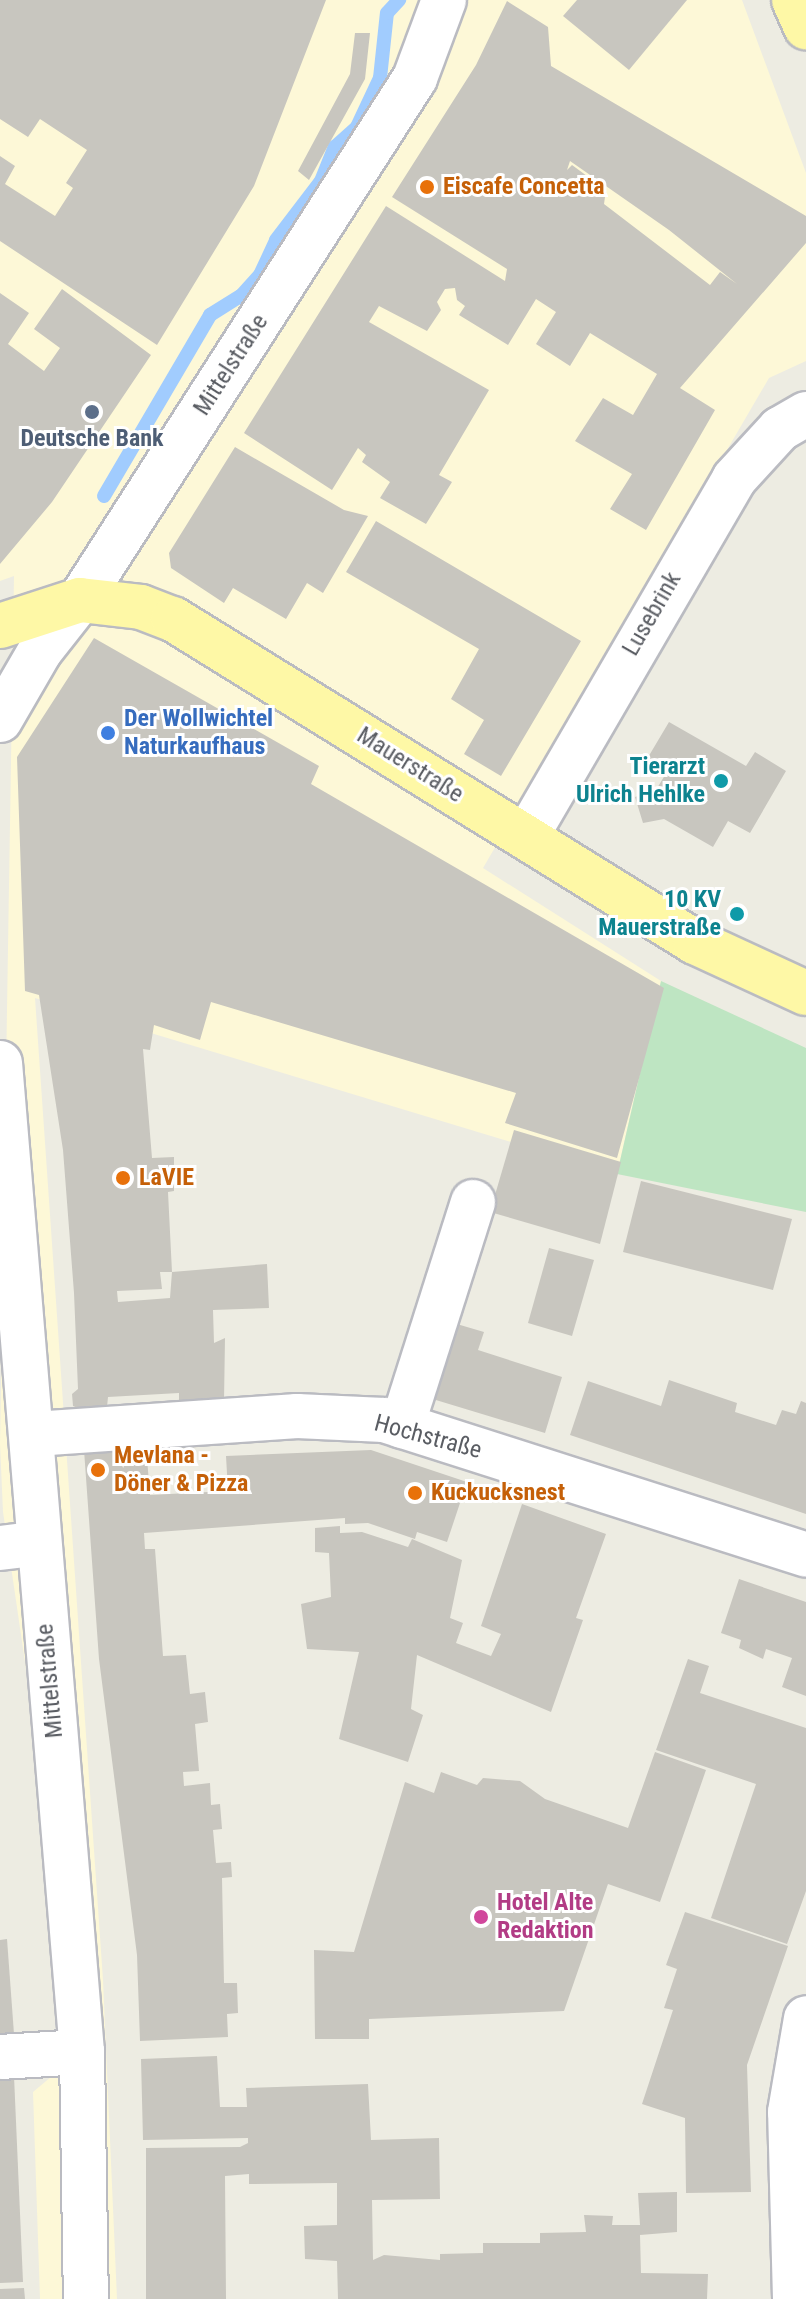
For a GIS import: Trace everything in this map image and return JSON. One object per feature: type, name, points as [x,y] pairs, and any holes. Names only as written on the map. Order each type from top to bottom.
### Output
[{"type":"main road","points":[[794,0],[806,27]]},
{"type":"main road","name":"Mauerstraße","points":[[0,626],[80,600],[141,607],[173,619],[695,942],[806,993]]},
{"type":"street","name":"Mittelstraße","points":[[0,720],[40,651],[80,600],[415,78],[444,0]]},
{"type":"street","name":"Lusebrink","points":[[526,837],[705,522],[743,469],[780,429],[806,414]]},
{"type":"street","name":"Mittelstraße","points":[[0,1063],[34,1434],[19,1545],[82,2052],[86,2299]]},
{"type":"street","points":[[402,1426],[473,1202]]},
{"type":"street","name":"Hochstraße","points":[[34,1434],[297,1416],[402,1426],[806,1555]]},
{"type":"street","points":[[795,2299],[790,2112],[806,2018]]},
{"type":"street","points":[[0,2057],[82,2052]]},
{"type":"shaded area","points":[[0,0],[742,0],[806,173],[806,361],[769,378],[483,868],[661,981],[617,1174],[35,998],[103,1980],[117,2299],[40,2299],[33,2092],[82,2051],[3,1512],[0,1444],[14,576],[0,581]]},
{"type":"green space","points":[[661,981],[806,1048],[806,1212],[617,1174]]},
{"type":"building","points":[[0,0],[326,0],[254,186],[157,345],[0,241],[0,156],[15,166],[5,184],[55,216],[73,188],[66,183],[87,150],[40,119],[28,137],[0,119]]},
{"type":"building","points":[[577,0],[687,0],[629,70],[563,16]]},
{"type":"building","points":[[507,1],[548,27],[551,66],[806,216],[806,243],[680,388],[715,410],[646,530],[610,509],[632,474],[575,441],[603,398],[633,415],[657,374],[590,333],[570,366],[536,344],[556,312],[536,299],[508,345],[459,315],[465,306],[457,300],[455,288],[445,289],[437,302],[441,310],[427,331],[379,306],[369,322],[489,390],[439,475],[452,482],[426,524],[380,498],[390,482],[362,462],[366,455],[358,448],[332,490],[244,433],[386,206],[505,281],[507,269],[392,197],[476,65]],"holes":[[[570,161],[669,230],[737,284],[720,272],[710,285],[604,204],[606,190],[572,165],[567,170]]]},
{"type":"building","points":[[355,33],[370,33],[365,79],[309,180],[298,171],[350,74]]},
{"type":"building","points":[[62,289],[151,355],[52,502],[0,564],[0,293],[29,313],[8,344],[44,371],[60,348],[34,329]]},
{"type":"building","points":[[235,447],[344,510],[368,516],[323,593],[307,583],[286,619],[233,588],[224,603],[171,568],[169,553]]},
{"type":"building","points":[[376,521],[581,641],[501,776],[464,754],[484,720],[451,699],[479,649],[346,572]]},
{"type":"building","points":[[94,638],[319,766],[311,784],[664,988],[617,1158],[505,1123],[516,1093],[211,1002],[200,1040],[154,1025],[150,1050],[143,1049],[152,1158],[174,1157],[174,1191],[168,1192],[172,1272],[267,1264],[269,1308],[213,1310],[214,1343],[225,1338],[224,1401],[179,1404],[179,1393],[108,1397],[107,1407],[94,1407],[90,1413],[73,1406],[72,1394],[78,1389],[63,1150],[39,995],[25,991],[17,757]],"holes":[[[160,1272],[172,1272],[170,1298],[118,1302],[117,1291],[162,1289]]]},
{"type":"building","name":"Tierarzt Ulrich Hehlke","points":[[669,722],[746,766],[755,752],[786,771],[750,833],[728,821],[713,847],[664,819],[643,823],[635,797],[656,790],[668,770],[647,759]]},
{"type":"building","name":"10 KV Mauerstraße","points":[[731,907],[747,914],[743,921],[727,914]]},
{"type":"building","points":[[514,1130],[621,1162],[600,1244],[490,1212]]},
{"type":"building","points":[[641,1181],[792,1219],[773,1290],[623,1252]]},
{"type":"building","points":[[549,1248],[594,1260],[572,1336],[528,1323]]},
{"type":"building","points":[[450,1322],[484,1332],[478,1350],[562,1377],[545,1433],[426,1397]]},
{"type":"building","points":[[669,1380],[737,1403],[735,1412],[776,1425],[782,1410],[796,1414],[801,1401],[806,1403],[806,1514],[570,1435],[588,1381],[661,1406]]},
{"type":"building","points":[[146,1446],[150,1495],[228,1491],[226,1456],[371,1450],[467,1482],[447,1542],[417,1532],[415,1539],[368,1523],[345,1524],[345,1518],[144,1533],[145,1549],[155,1549],[163,1656],[186,1655],[190,1694],[205,1692],[208,1722],[195,1724],[199,1771],[183,1772],[184,1786],[210,1783],[211,1805],[220,1804],[222,1829],[213,1830],[216,1863],[231,1862],[232,1877],[222,1878],[224,1983],[237,1983],[238,2013],[227,2014],[228,2037],[140,2041],[137,1955],[99,1659],[84,1450]]},
{"type":"building","points":[[522,1504],[606,1534],[576,1618],[583,1620],[551,1712],[417,1655],[411,1709],[423,1715],[408,1762],[339,1739],[359,1652],[307,1649],[301,1604],[331,1597],[329,1553],[315,1552],[315,1528],[340,1526],[340,1533],[362,1532],[408,1547],[412,1539],[462,1560],[450,1618],[463,1623],[456,1643],[491,1656],[501,1634],[481,1626]]},
{"type":"building","points":[[739,1579],[806,1602],[806,1696],[782,1687],[792,1658],[766,1649],[763,1659],[739,1648],[741,1640],[721,1633]]},
{"type":"building","points":[[688,1659],[709,1666],[700,1693],[806,1728],[806,1891],[787,1944],[711,1918],[756,1784],[656,1750]]},
{"type":"building","name":"Hotel Alte Redaktion","points":[[655,1752],[706,1770],[660,1902],[608,1884],[564,2011],[369,2019],[369,2039],[315,2039],[314,1950],[354,1952],[405,1782],[434,1793],[441,1772],[477,1785],[483,1778],[520,1781],[545,1799],[628,1828]]},
{"type":"building","points":[[685,1912],[788,1946],[747,2065],[751,2192],[686,2193],[685,2118],[642,2104],[673,2010],[664,2008],[677,1969],[666,1965]]},
{"type":"building","points":[[7,1939],[14,2034],[0,2035],[0,1940]]},
{"type":"building","points":[[217,2056],[220,2107],[247,2107],[246,2088],[368,2084],[371,2140],[439,2138],[440,2199],[372,2200],[373,2260],[384,2255],[440,2260],[440,2254],[483,2253],[483,2243],[540,2243],[540,2233],[586,2232],[584,2215],[613,2216],[612,2225],[640,2225],[638,2193],[677,2192],[677,2232],[640,2235],[641,2273],[708,2274],[707,2299],[338,2299],[337,2261],[305,2259],[304,2226],[337,2225],[337,2183],[249,2184],[249,2174],[225,2176],[226,2299],[146,2299],[146,2148],[240,2147],[248,2143],[248,2138],[143,2140],[141,2059]]},
{"type":"building","points":[[14,2076],[23,2282],[0,2283],[0,2077]]},
{"type":"building","points":[[24,2288],[25,2299],[0,2299],[0,2289]]},
{"type":"waterway","points":[[104,496],[210,315],[241,296],[260,275],[276,240],[321,181],[335,147],[357,127],[380,78],[387,13],[399,0]]},
{"type":"place","name":"Eiscafe Concetta","points":[[427,187]]},
{"type":"place","name":"Deutsche Bank","points":[[92,412]]},
{"type":"place","name":"Der Wollwichtel Naturkaufhaus","points":[[108,733]]},
{"type":"place","name":"Tierarzt Ulrich Hehlke","points":[[721,781]]},
{"type":"place","name":"10 KV Mauerstraße","points":[[737,914]]},
{"type":"place","name":"LaVIE","points":[[123,1178]]},
{"type":"place","name":"Mevlana - Döner & Pizza","points":[[98,1470]]},
{"type":"place","name":"Kuckucksnest","points":[[415,1493]]},
{"type":"place","name":"Hotel Alte Redaktion","points":[[481,1917]]}]
